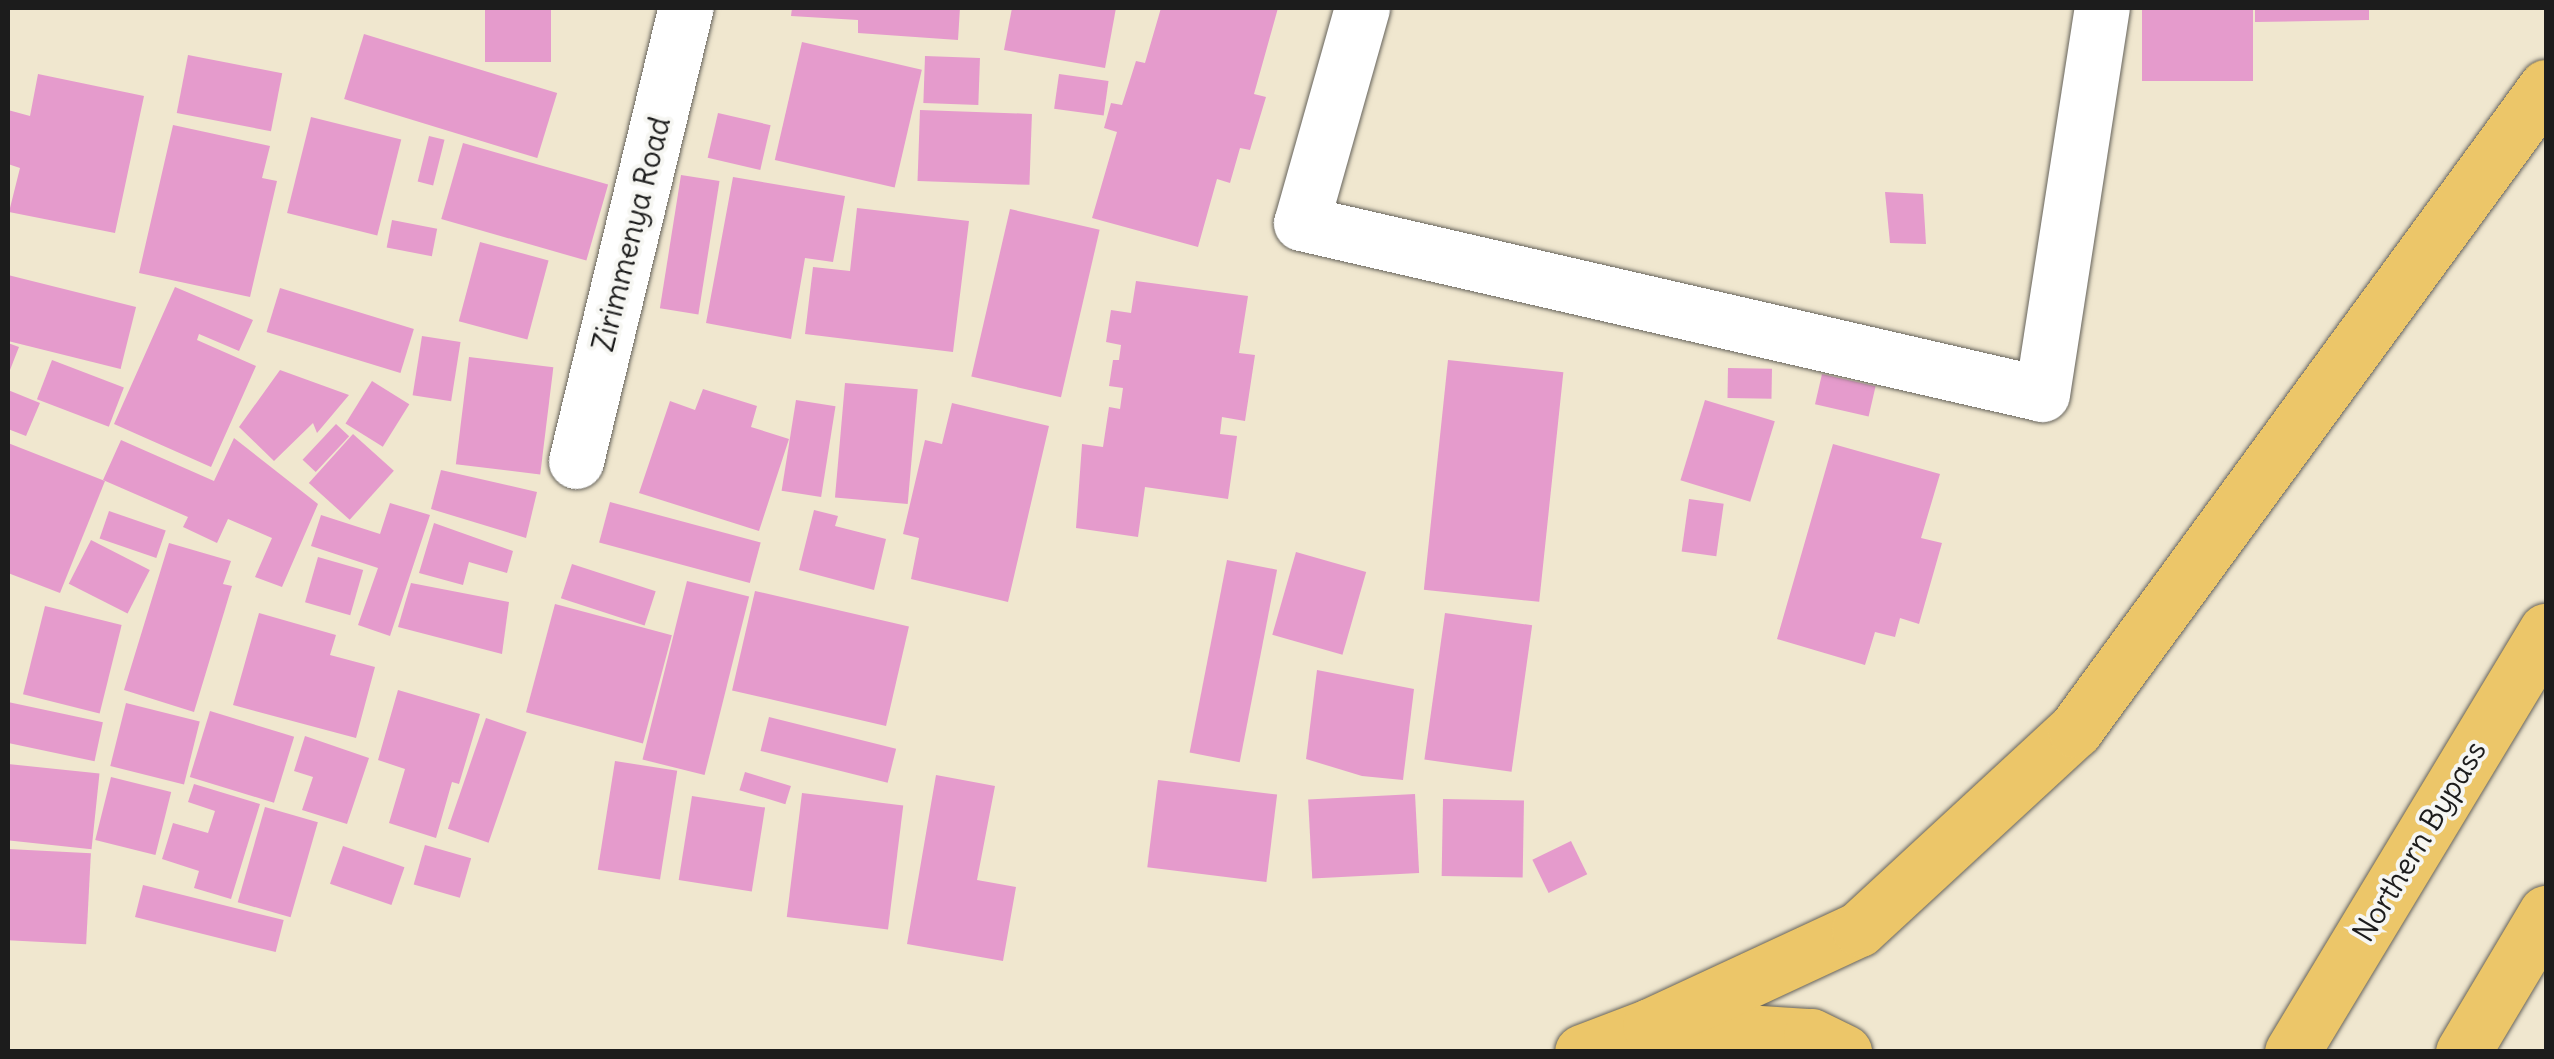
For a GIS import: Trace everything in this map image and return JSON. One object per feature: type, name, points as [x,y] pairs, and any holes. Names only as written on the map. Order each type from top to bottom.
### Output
[{"type":"main road","points":[[1582,1052],[1650,1026],[1860,929],[2075,730],[2546,87]]},
{"type":"main road","name":"Northern Bypass","points":[[2292,1052],[2546,631]]},
{"type":"main road","points":[[2463,1052],[2546,912]]},
{"type":"main road","points":[[1650,1026],[1811,1036],[1844,1052]]},
{"type":"street","name":"Zirimmenya Road","points":[[576,460],[686,8]]},
{"type":"street","points":[[1362,8],[1301,222],[2042,394],[2102,8]]},
{"type":"building","points":[[485,8],[551,8],[551,62],[485,62]]},
{"type":"building","points":[[792,8],[960,8],[958,40],[858,33],[858,20],[791,16]]},
{"type":"building","points":[[1012,8],[1116,8],[1105,68],[1004,50]]},
{"type":"building","points":[[1161,8],[1278,8],[1254,94],[1266,97],[1250,150],[1240,148],[1230,183],[1217,179],[1198,247],[1092,218],[1117,132],[1104,128],[1111,103],[1122,105],[1136,61],[1145,63]]},
{"type":"building","points":[[2142,8],[2253,8],[2253,81],[2142,81]]},
{"type":"building","points":[[2255,8],[2369,8],[2369,20],[2255,22]]},
{"type":"building","points":[[364,34],[557,93],[537,158],[344,99]]},
{"type":"building","points":[[802,42],[922,70],[895,188],[775,160]]},
{"type":"building","points":[[188,55],[282,73],[271,131],[177,113]]},
{"type":"building","points":[[925,56],[980,58],[978,105],[923,103]]},
{"type":"building","points":[[38,74],[144,96],[115,233],[9,212],[20,168],[8,164],[8,110],[30,116]]},
{"type":"building","points":[[1059,74],[1109,81],[1104,116],[1054,109]]},
{"type":"building","points":[[920,110],[1032,114],[1029,185],[918,181]]},
{"type":"building","points":[[718,113],[771,125],[760,170],[708,158]]},
{"type":"building","points":[[311,117],[401,139],[377,236],[287,213]]},
{"type":"building","points":[[173,125],[270,146],[262,178],[277,181],[250,297],[139,273]]},
{"type":"building","points":[[429,136],[445,140],[433,185],[418,182]]},
{"type":"building","points":[[463,143],[608,185],[586,261],[441,219]]},
{"type":"building","points":[[681,175],[720,181],[698,314],[660,308]]},
{"type":"building","points":[[733,177],[845,196],[833,262],[805,258],[791,339],[706,323]]},
{"type":"building","points":[[1885,192],[1923,194],[1926,244],[1890,243]]},
{"type":"building","points":[[857,208],[969,221],[953,352],[805,334],[813,267],[850,271]]},
{"type":"building","points":[[1010,209],[1100,230],[1061,397],[971,377]]},
{"type":"building","points":[[392,220],[437,229],[432,256],[387,247]]},
{"type":"building","points":[[480,242],[549,260],[527,340],[459,321]]},
{"type":"building","points":[[8,275],[136,307],[121,369],[8,341]]},
{"type":"building","points":[[1136,281],[1248,296],[1239,353],[1255,355],[1245,421],[1222,417],[1220,434],[1237,436],[1228,499],[1145,487],[1138,537],[1076,528],[1082,444],[1103,447],[1109,407],[1120,409],[1123,388],[1109,386],[1113,360],[1119,360],[1121,345],[1106,342],[1111,310],[1131,313]]},
{"type":"building","points":[[175,287],[253,320],[239,351],[199,334],[197,340],[256,366],[211,467],[114,424]]},
{"type":"building","points":[[280,288],[414,329],[400,373],[267,332]]},
{"type":"building","points":[[422,336],[461,342],[451,401],[413,395]]},
{"type":"building","points":[[8,343],[19,347],[10,370],[8,369]]},
{"type":"building","points":[[469,357],[553,367],[540,475],[456,464]]},
{"type":"building","points":[[52,360],[124,388],[109,427],[37,399]]},
{"type":"building","points":[[1448,360],[1563,372],[1539,602],[1424,590]]},
{"type":"building","points":[[1728,368],[1772,369],[1771,399],[1727,398]]},
{"type":"building","points":[[280,370],[349,395],[317,433],[313,423],[274,461],[239,427]]},
{"type":"building","points":[[1822,374],[1876,386],[1869,417],[1815,404]]},
{"type":"building","points":[[372,381],[409,404],[383,447],[346,423]]},
{"type":"building","points":[[845,383],[918,389],[908,504],[835,498]]},
{"type":"building","points":[[703,389],[757,406],[751,427],[789,439],[759,531],[639,493],[670,401],[695,410]]},
{"type":"building","points":[[8,390],[40,403],[26,436],[8,429]]},
{"type":"building","points":[[796,400],[836,406],[821,497],[782,491]]},
{"type":"building","points":[[1705,400],[1775,421],[1750,502],[1680,480]]},
{"type":"building","points":[[952,403],[1049,426],[1008,602],[911,579],[919,538],[903,534],[925,440],[942,444]]},
{"type":"building","points":[[336,424],[349,436],[316,472],[303,460]]},
{"type":"building","points":[[353,434],[394,471],[350,520],[309,483]]},
{"type":"building","points":[[234,438],[318,504],[282,587],[255,577],[272,538],[228,519],[217,543],[183,527],[188,517],[103,480],[121,440],[214,481]]},
{"type":"building","points":[[8,443],[105,481],[60,593],[8,573]]},
{"type":"building","points":[[1833,444],[1940,474],[1921,538],[1942,543],[1919,624],[1900,618],[1895,637],[1875,632],[1865,665],[1777,639]]},
{"type":"building","points":[[441,470],[537,492],[526,538],[431,509]]},
{"type":"building","points":[[1689,499],[1724,504],[1716,556],[1682,551]]},
{"type":"building","points":[[610,502],[761,542],[750,583],[599,543]]},
{"type":"building","points":[[390,503],[430,515],[390,636],[358,625],[378,568],[311,546],[321,515],[380,534]]},
{"type":"building","points":[[814,510],[838,516],[835,526],[886,539],[874,590],[799,570]]},
{"type":"building","points":[[109,511],[166,531],[156,558],[100,538]]},
{"type":"building","points":[[434,523],[513,551],[507,573],[469,562],[463,585],[419,573]]},
{"type":"building","points":[[91,540],[150,570],[128,614],[69,584]]},
{"type":"building","points":[[169,543],[231,561],[223,584],[232,586],[194,712],[124,690]]},
{"type":"building","points":[[1296,552],[1366,572],[1342,655],[1272,635]]},
{"type":"building","points":[[318,557],[363,570],[350,615],[305,602]]},
{"type":"building","points":[[1227,560],[1277,570],[1240,762],[1190,752]]},
{"type":"building","points":[[572,564],[656,591],[645,625],[561,598]]},
{"type":"building","points":[[687,581],[749,596],[705,775],[642,760]]},
{"type":"building","points":[[411,583],[509,602],[502,654],[398,627]]},
{"type":"building","points":[[755,591],[909,627],[886,726],[732,690]]},
{"type":"building","points":[[555,604],[672,635],[643,744],[526,712]]},
{"type":"building","points":[[45,606],[122,625],[100,713],[23,694]]},
{"type":"building","points":[[259,613],[336,635],[330,655],[375,667],[356,738],[233,705]]},
{"type":"building","points":[[1445,613],[1532,625],[1512,772],[1424,760]]},
{"type":"building","points":[[1317,670],[1414,689],[1403,780],[1362,776],[1306,759]]},
{"type":"building","points":[[398,690],[480,714],[459,784],[452,782],[436,838],[389,823],[405,769],[378,760]]},
{"type":"building","points":[[8,702],[103,722],[95,761],[8,743]]},
{"type":"building","points":[[126,703],[200,721],[184,784],[110,766]]},
{"type":"building","points":[[210,711],[294,737],[274,803],[190,777]]},
{"type":"building","points":[[769,717],[896,749],[888,783],[761,751]]},
{"type":"building","points":[[486,718],[527,732],[489,843],[448,829]]},
{"type":"building","points":[[305,736],[369,758],[347,824],[302,810],[313,777],[294,771]]},
{"type":"building","points":[[615,761],[677,771],[660,880],[598,870]]},
{"type":"building","points":[[8,764],[99,774],[92,849],[8,840]]},
{"type":"building","points":[[745,772],[791,786],[785,804],[739,790]]},
{"type":"building","points":[[936,775],[995,786],[977,880],[1016,887],[1003,961],[907,944]]},
{"type":"building","points":[[111,777],[171,792],[155,855],[95,840]]},
{"type":"building","points":[[1158,780],[1277,795],[1266,882],[1147,867]]},
{"type":"building","points":[[194,784],[260,804],[231,899],[194,888],[199,871],[162,859],[173,823],[208,833],[215,811],[188,802]]},
{"type":"building","points":[[802,793],[903,805],[888,929],[787,917]]},
{"type":"building","points":[[1415,794],[1419,873],[1312,878],[1308,800]]},
{"type":"building","points":[[692,796],[765,808],[752,892],[679,880]]},
{"type":"building","points":[[1443,799],[1524,800],[1523,877],[1442,876]]},
{"type":"building","points":[[265,807],[318,822],[291,917],[238,902]]},
{"type":"building","points":[[1571,841],[1587,874],[1549,893],[1532,860]]},
{"type":"building","points":[[425,845],[471,858],[460,898],[414,884]]},
{"type":"building","points":[[343,846],[404,867],[391,905],[330,884]]},
{"type":"building","points":[[8,849],[91,853],[86,944],[8,940]]},
{"type":"building","points":[[143,885],[284,920],[276,952],[135,917]]}]
